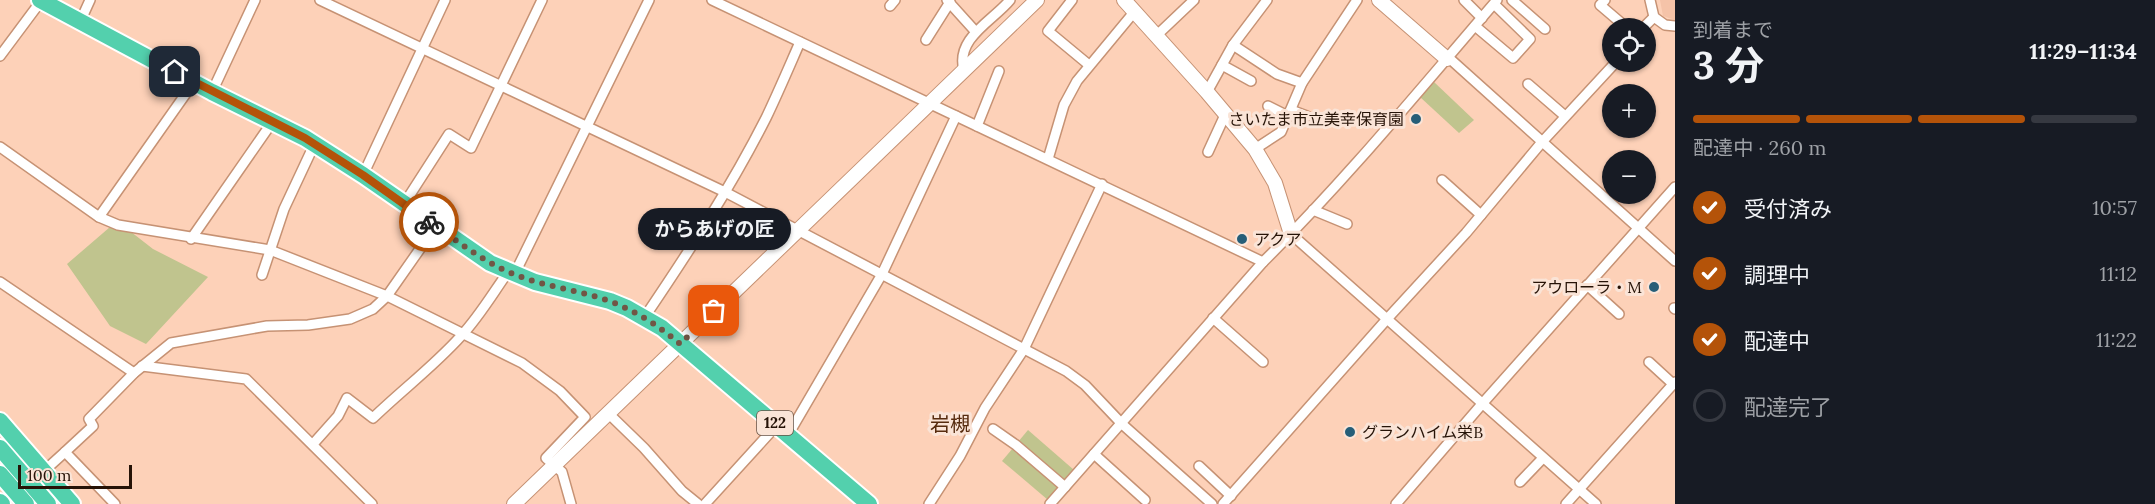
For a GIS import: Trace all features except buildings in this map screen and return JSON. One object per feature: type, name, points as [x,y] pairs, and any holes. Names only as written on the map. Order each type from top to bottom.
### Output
[{"type":"highway","name":"122","points":[[40,0],[212,92],[273,121],[363,175],[490,263],[511,274],[610,301],[662,328],[869,504]]},
{"type":"highway","points":[[0,421],[72,504]]},
{"type":"highway","points":[[0,448],[48,504]]},
{"type":"highway","points":[[0,474],[26,504]]},
{"type":"street","points":[[0,56],[40,0]]},
{"type":"street","points":[[80,22],[90,0]]},
{"type":"street","points":[[212,92],[255,0]]},
{"type":"street","points":[[320,0],[725,192],[1066,371],[1212,504]]},
{"type":"street","points":[[363,175],[446,0]]},
{"type":"street","points":[[404,204],[449,134],[471,148],[542,0]]},
{"type":"street","points":[[313,444],[338,416],[347,398],[374,418],[419,379],[463,334],[511,274],[588,127],[649,0]]},
{"type":"street","points":[[712,0],[1263,262]]},
{"type":"street","points":[[964,70],[962,60],[975,31],[1000,12],[1010,0]]},
{"type":"street","points":[[514,504],[1038,0]]},
{"type":"street","points":[[1072,0],[1048,31],[1089,65]]},
{"type":"street","points":[[1124,0],[1255,149],[1275,183],[1292,234],[1596,504]]},
{"type":"street","points":[[1156,36],[1194,0]]},
{"type":"street","points":[[1207,92],[1233,45],[1267,0]]},
{"type":"street","points":[[1255,149],[1281,132],[1302,83],[1357,0]]},
{"type":"street","points":[[1379,0],[1448,58],[1675,261]]},
{"type":"street","points":[[1464,0],[1482,18]]},
{"type":"street","points":[[1512,0],[1545,29]]},
{"type":"street","points":[[1605,0],[1600,5],[1615,18]]},
{"type":"street","points":[[1650,0],[1653,17],[1665,25],[1675,26]]},
{"type":"street","points":[[926,40],[949,1],[975,31]]},
{"type":"street","points":[[1050,504],[1496,2],[1530,39],[1513,58],[1475,26]]},
{"type":"street","points":[[1048,159],[1064,105],[1077,81],[1135,11]]},
{"type":"street","points":[[644,318],[686,257],[725,192],[765,118],[800,42]]},
{"type":"street","points":[[1233,45],[1277,74],[1302,83]]},
{"type":"street","points":[[1222,65],[1251,81]]},
{"type":"street","points":[[977,126],[999,71]]},
{"type":"street","points":[[1223,504],[1565,116],[1607,72]]},
{"type":"street","points":[[99,217],[194,82]]},
{"type":"street","points":[[1528,84],[1565,116]]},
{"type":"street","points":[[1268,106],[1307,116]]},
{"type":"street","points":[[1208,152],[1225,115]]},
{"type":"street","points":[[705,504],[782,430],[882,274],[956,116]]},
{"type":"street","points":[[191,239],[273,121]]},
{"type":"street","points":[[262,275],[284,209],[314,145]]},
{"type":"street","points":[[0,147],[99,217],[118,225],[191,239],[270,250],[387,296],[522,363],[560,391],[585,417],[546,458],[562,472],[571,504]]},
{"type":"street","points":[[1442,180],[1481,214]]},
{"type":"street","points":[[928,504],[960,456],[985,408],[1024,349],[1102,184]]},
{"type":"street","points":[[1396,504],[1675,187]]},
{"type":"street","points":[[1313,210],[1347,224]]},
{"type":"street","points":[[44,471],[93,426],[89,419],[138,369],[171,343],[267,326],[308,325],[350,319],[373,309],[387,296],[436,226]]},
{"type":"street","points":[[0,282],[138,369],[246,379],[372,504]]},
{"type":"street","points":[[1587,285],[1619,314]]},
{"type":"street","points":[[1213,318],[1263,362]]},
{"type":"street","points":[[1566,504],[1674,383],[1648,362]]},
{"type":"street","points":[[609,414],[682,490],[699,504]]},
{"type":"street","points":[[993,429],[1016,445],[1065,487]]},
{"type":"street","points":[[65,452],[115,504]]},
{"type":"street","points":[[1094,454],[1145,500]]},
{"type":"street","points":[[1520,482],[1544,458]]},
{"type":"street","points":[[1199,466],[1231,496]]},
{"type":"shaded area","points":[[1660,0],[1675,0],[1675,20],[1663,16]]},
{"type":"green space","points":[[1434,82],[1474,120],[1459,133],[1420,97]]},
{"type":"green space","points":[[117,221],[153,249],[208,277],[146,344],[110,326],[67,264]]},
{"type":"green space","points":[[1028,430],[1074,470],[1064,481],[1018,442]]},
{"type":"green space","points":[[1013,448],[1059,487],[1048,500],[1002,461]]},
{"type":"way so far","points":[[429,222],[490,263],[508,272],[627,308],[662,328],[680,344],[714,311]]},
{"type":"place","name":"さいたま市立美幸保育園","points":[[1416,119]]},
{"type":"place","name":"アクア","points":[[1242,239]]},
{"type":"place","name":"アウローラ・M","points":[[1654,287]]},
{"type":"place","name":"からあげの匠","points":[[714,311]]},
{"type":"place","name":"グランハイム栄B","points":[[1350,432]]},
{"type":"district","name":"岩槻","points":[[950,424]]},
{"type":"route","points":[[175,72],[305,138],[344,162],[429,222]]}]
